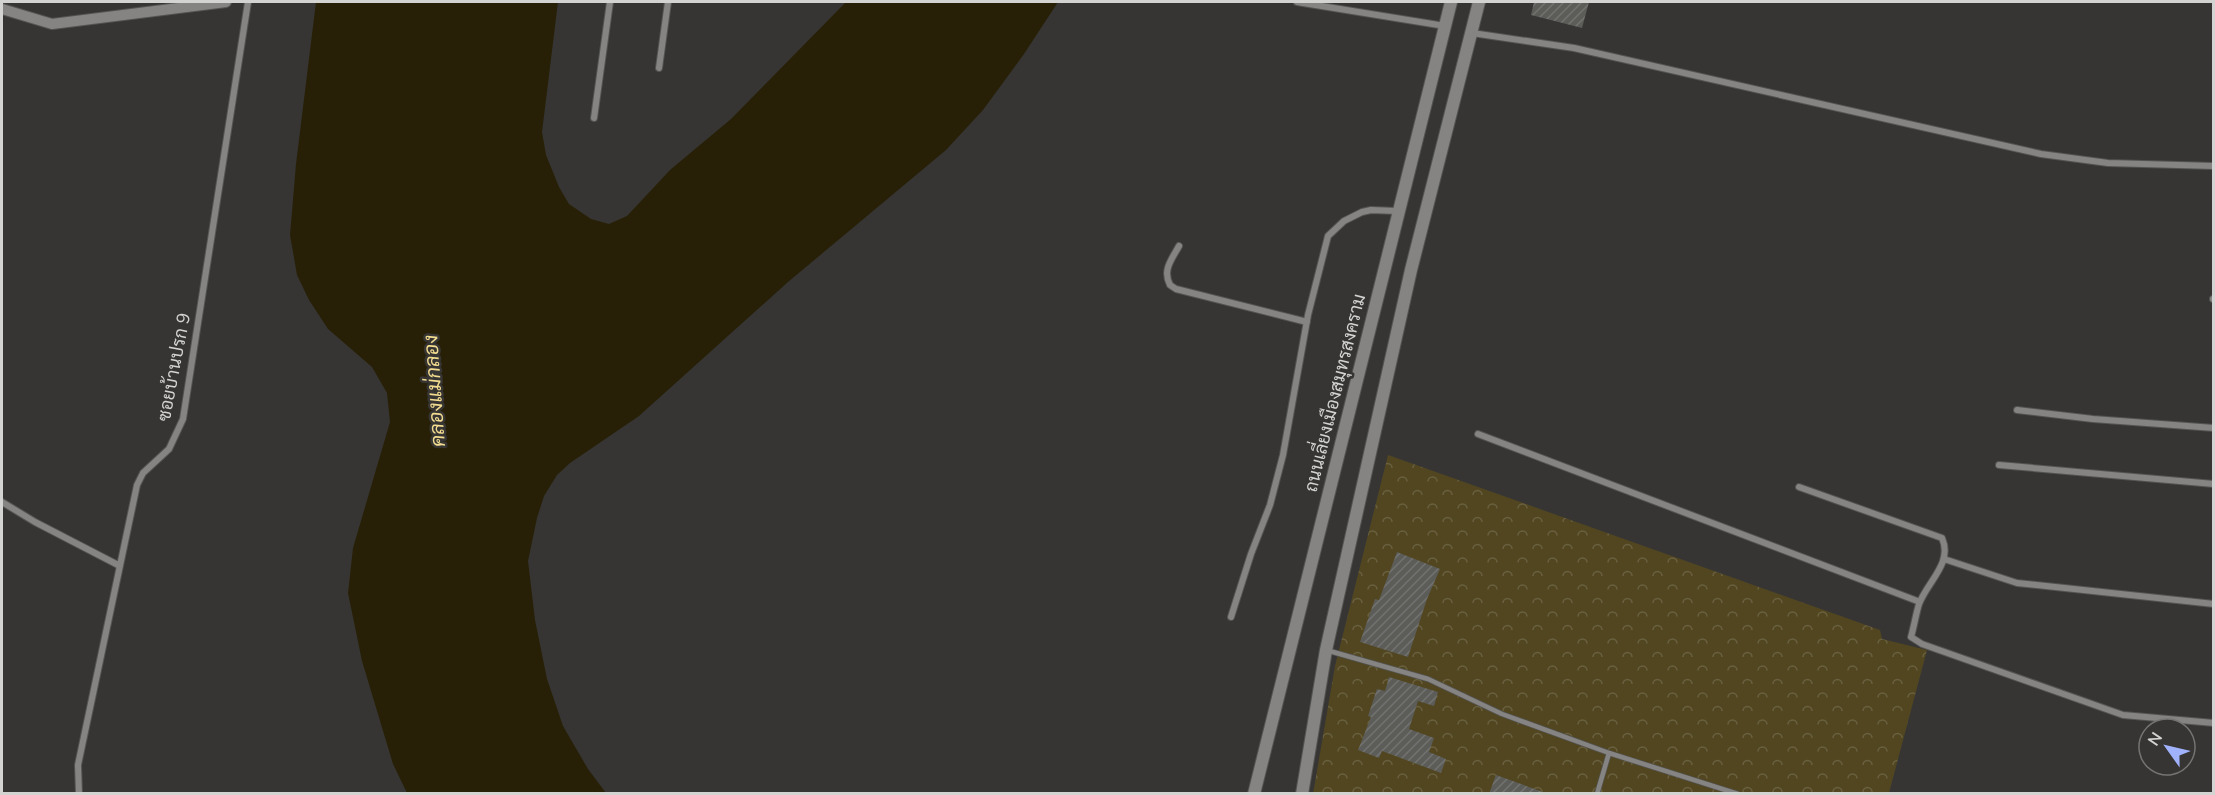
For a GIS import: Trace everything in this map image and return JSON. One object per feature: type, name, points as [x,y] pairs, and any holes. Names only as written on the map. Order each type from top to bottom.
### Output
[{"type":"main road","name":"ถนนเลี่ยงเมืองสมุทรสงคราม","points":[[1254,794],[1397,211],[1451,2]]},
{"type":"main road","points":[[1302,794],[1326,650],[1411,270],[1479,2]]},
{"type":"street","points":[[2,9],[52,24],[226,2]]},
{"type":"street","name":"ซอยบ้านปรก 9","points":[[79,794],[78,765],[136,485],[143,473],[169,449],[183,419],[248,2]]},
{"type":"street","points":[[594,118],[610,2]]},
{"type":"street","points":[[659,68],[668,2]]},
{"type":"street","points":[[1297,2],[1445,26]]},
{"type":"street","points":[[1471,33],[1574,48],[2041,154],[2108,163],[2214,166]]},
{"type":"street","points":[[1231,617],[1251,554],[1270,505],[1283,455],[1307,322],[1328,236],[1344,221],[1362,212],[1397,211]]},
{"type":"street","points":[[1179,246],[1166,273],[1170,285],[1176,289],[1307,322]]},
{"type":"street","points":[[2017,410],[2093,419],[2214,428]]},
{"type":"street","points":[[1478,434],[1920,602]]},
{"type":"street","points":[[1999,465],[2214,484]]},
{"type":"street","points":[[1799,487],[1942,538],[1946,548],[1944,559],[1920,602],[1911,637],[1922,644],[2123,715],[2214,723]]},
{"type":"street","points":[[2,502],[35,522],[120,566]]},
{"type":"street","points":[[1944,559],[2017,584],[2214,603]]},
{"type":"lane","points":[[1326,650],[1428,679],[1502,714],[1609,753],[1738,794]]},
{"type":"lane","points":[[1597,794],[1609,753]]},
{"type":"green space","points":[[1388,455],[1880,630],[1882,639],[1927,650],[1889,793],[1313,794],[1335,666]]},
{"type":"water","name":"คลองแม่กลอง","points":[[316,2],[558,2],[542,132],[546,155],[559,187],[569,204],[591,219],[609,224],[627,216],[670,170],[731,119],[846,2],[1058,2],[983,110],[946,150],[788,282],[639,416],[570,463],[557,475],[544,496],[528,561],[535,620],[547,679],[563,726],[588,769],[606,793],[407,793],[393,764],[362,661],[348,593],[353,548],[390,422],[387,393],[372,367],[328,329],[309,300],[297,275],[290,235],[296,164]]},
{"type":"building","points":[[1534,2],[1589,2],[1582,28],[1531,15]]},
{"type":"building","points":[[1397,552],[1440,569],[1427,599],[1408,657],[1360,642],[1375,599],[1379,600]]},
{"type":"building","points":[[1389,677],[1438,692],[1434,706],[1418,701],[1409,729],[1434,738],[1429,752],[1446,759],[1441,773],[1382,751],[1379,758],[1358,750],[1371,717],[1368,716],[1377,689],[1385,691]]},
{"type":"building","points":[[1496,775],[1543,792],[1543,794],[1489,794]]}]
